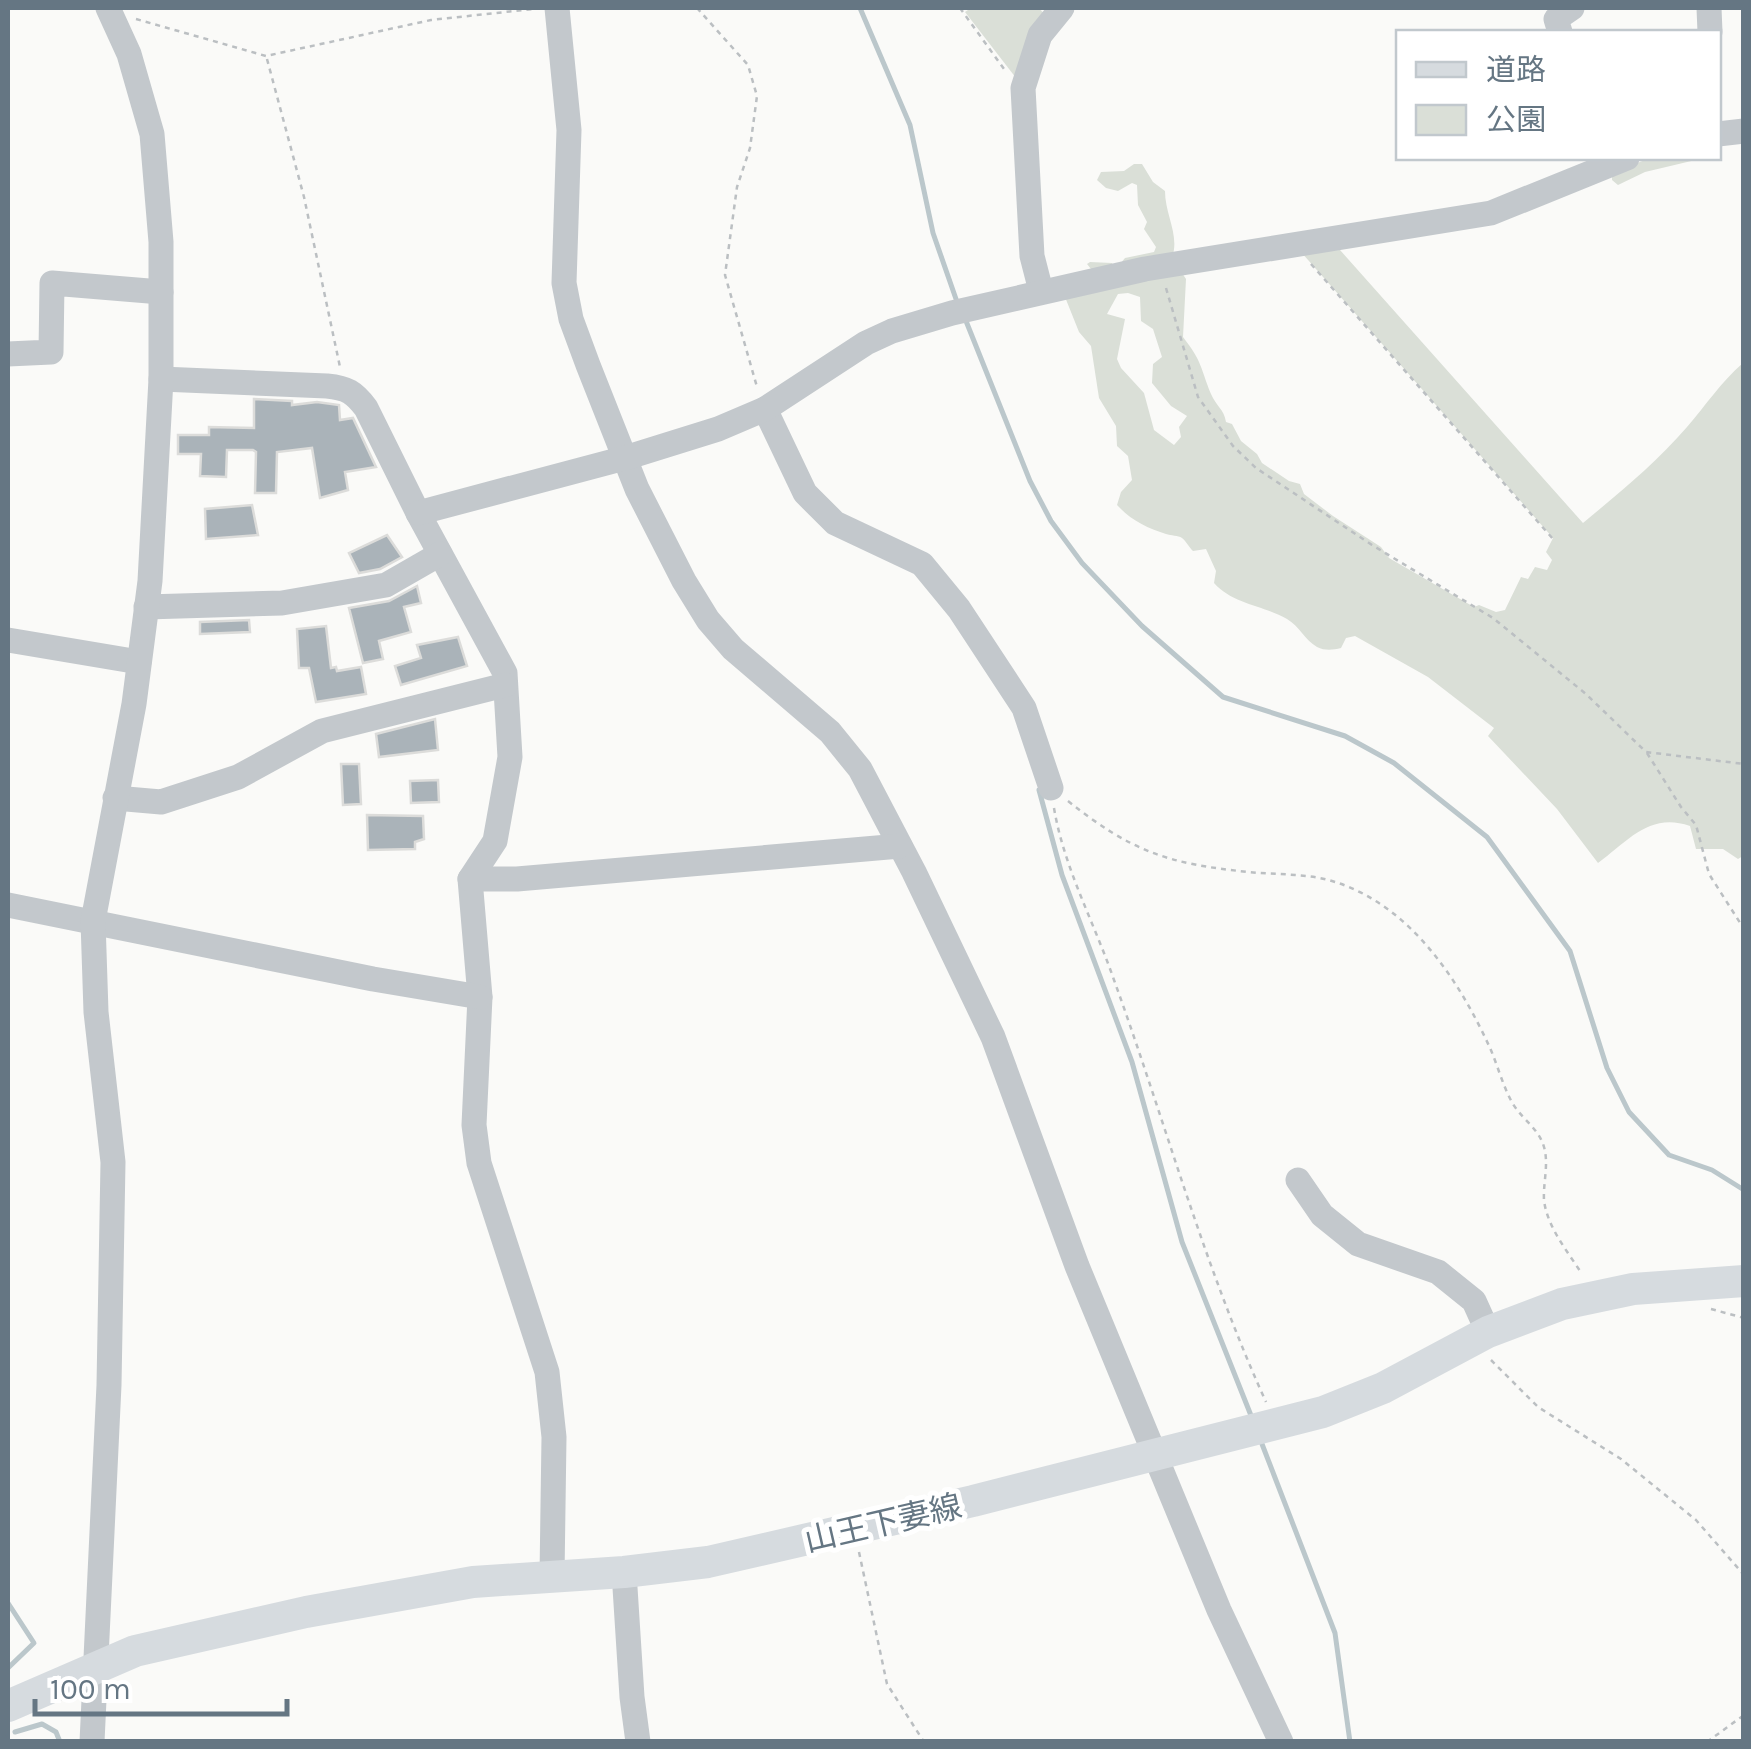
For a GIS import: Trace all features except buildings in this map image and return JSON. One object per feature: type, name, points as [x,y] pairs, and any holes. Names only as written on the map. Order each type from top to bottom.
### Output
[{"type":"main road","name":"山王下妻線","points":[[8,1706],[93,1666],[148,1647],[388,1594],[473,1582],[708,1562],[1277,1426],[1337,1408],[1384,1388],[1482,1336],[1544,1310],[1634,1289],[1744,1281]]},
{"type":"street","points":[[553,8],[569,130],[564,284],[577,334],[625,458],[684,581],[708,620],[734,649],[830,732],[860,769],[900,846],[993,1037],[1076,1266],[1219,1610],[1280,1742]]},
{"type":"street","points":[[1041,291],[1032,256],[1023,88],[1040,36],[1062,8]]},
{"type":"street","points":[[1559,30],[1556,19],[1572,8]]},
{"type":"street","points":[[92,1742],[109,1385],[113,1180],[96,1012],[94,921],[146,607],[157,492],[161,379],[161,292],[152,134],[129,54],[109,9]]},
{"type":"street","points":[[418,513],[718,429],[765,408],[866,344],[892,332],[1041,291],[1160,266],[1491,213],[1620,160]]},
{"type":"street","points":[[8,354],[51,352],[52,283],[161,292]]},
{"type":"street","points":[[161,379],[345,388],[354,393],[366,408],[505,673],[510,756],[494,841],[470,880],[480,997],[474,1125],[479,1163],[550,1388],[554,1437],[552,1576]]},
{"type":"street","points":[[765,408],[805,493],[835,524],[922,564],[959,609],[1024,708],[1050,788]]},
{"type":"street","points":[[146,607],[282,604],[386,585],[440,554]]},
{"type":"street","points":[[8,640],[139,662]]},
{"type":"street","points":[[115,798],[161,802],[238,777],[322,731],[506,685]]},
{"type":"street","points":[[470,880],[900,846]]},
{"type":"street","points":[[8,905],[373,980],[480,997]]},
{"type":"street","points":[[1298,1180],[1322,1215],[1358,1244],[1438,1272],[1474,1300],[1482,1336]]},
{"type":"street","points":[[624,1572],[638,1742]]},
{"type":"path","points":[[109,9],[266,56],[431,20],[553,8]]},
{"type":"path","points":[[697,8],[748,65],[754,80],[757,113],[737,188],[725,274],[765,408]]},
{"type":"path","points":[[960,8],[1023,88]]},
{"type":"path","points":[[266,56],[304,197],[345,388]]},
{"type":"path","points":[[1294,244],[1553,539]]},
{"type":"path","points":[[1160,266],[1198,397],[1233,446],[1256,468],[1303,500],[1494,618],[1586,694],[1646,752],[1696,825],[1709,874],[1744,929]]},
{"type":"path","points":[[1646,752],[1744,764]]},
{"type":"path","points":[[1050,788],[1108,832],[1140,850],[1226,869],[1334,882],[1368,897],[1408,923],[1467,1008],[1514,1105],[1540,1137],[1545,1156],[1544,1200],[1548,1218],[1596,1296]]},
{"type":"path","points":[[1050,788],[1060,845],[1114,978],[1188,1204],[1248,1364],[1277,1426]]},
{"type":"path","points":[[1482,1336],[1488,1357],[1538,1406],[1621,1459],[1696,1520],[1744,1575]]},
{"type":"path","points":[[854,1529],[887,1684],[924,1742]]},
{"type":"path","points":[[1707,1742],[1744,1714]]},
{"type":"green space","points":[[971,8],[1039,8],[1046,16],[1016,78],[965,12]]},
{"type":"green space","points":[[1645,160],[1696,160],[1645,172],[1618,185],[1612,180],[1612,173]]},
{"type":"green space","points":[[1142,164],[1153,182],[1165,191],[1174,241],[1172,258],[1186,279],[1183,337],[1198,359],[1226,422],[1232,424],[1241,441],[1262,463],[1300,484],[1304,494],[1381,547],[1389,558],[1474,607],[1505,610],[1521,577],[1528,579],[1535,567],[1547,570],[1552,560],[1546,552],[1553,538],[1301,252],[1340,250],[1583,523],[1663,453],[1743,363],[1743,856],[1738,859],[1723,849],[1696,849],[1690,826],[1663,823],[1630,837],[1598,863],[1557,809],[1488,736],[1494,728],[1428,677],[1355,636],[1346,638],[1341,648],[1317,647],[1287,619],[1240,600],[1214,583],[1216,571],[1206,549],[1193,551],[1182,538],[1146,526],[1117,505],[1121,492],[1132,480],[1128,456],[1117,446],[1116,426],[1099,398],[1091,346],[1079,332],[1065,297],[1095,274],[1087,264],[1090,262],[1112,263],[1115,270],[1125,258],[1154,252],[1156,247],[1144,229],[1147,222],[1138,205],[1137,185],[1132,183],[1118,191],[1097,180],[1101,172],[1124,171]],"holes":[[[1118,294],[1140,297],[1141,321],[1153,329],[1162,357],[1153,364],[1152,383],[1171,406],[1187,416],[1179,427],[1181,437],[1174,445],[1154,430],[1144,393],[1117,359],[1125,319],[1107,314]]]},
{"type":"waterway","points":[[860,8],[910,125],[933,233],[956,299]]},
{"type":"waterway","points":[[966,321],[1030,481],[1051,521],[1082,563],[1142,626],[1223,697],[1345,736],[1394,763],[1487,837],[1570,951],[1607,1068],[1629,1112],[1669,1155],[1712,1170],[1744,1190]]},
{"type":"waterway","points":[[1039,790],[1062,875],[1132,1062],[1182,1242],[1252,1418]]},
{"type":"waterway","points":[[1262,1444],[1335,1633],[1350,1742]]},
{"type":"waterway","points":[[8,1603],[34,1643],[8,1668]]},
{"type":"waterway","points":[[15,1732],[42,1724],[56,1732],[60,1742]]}]
